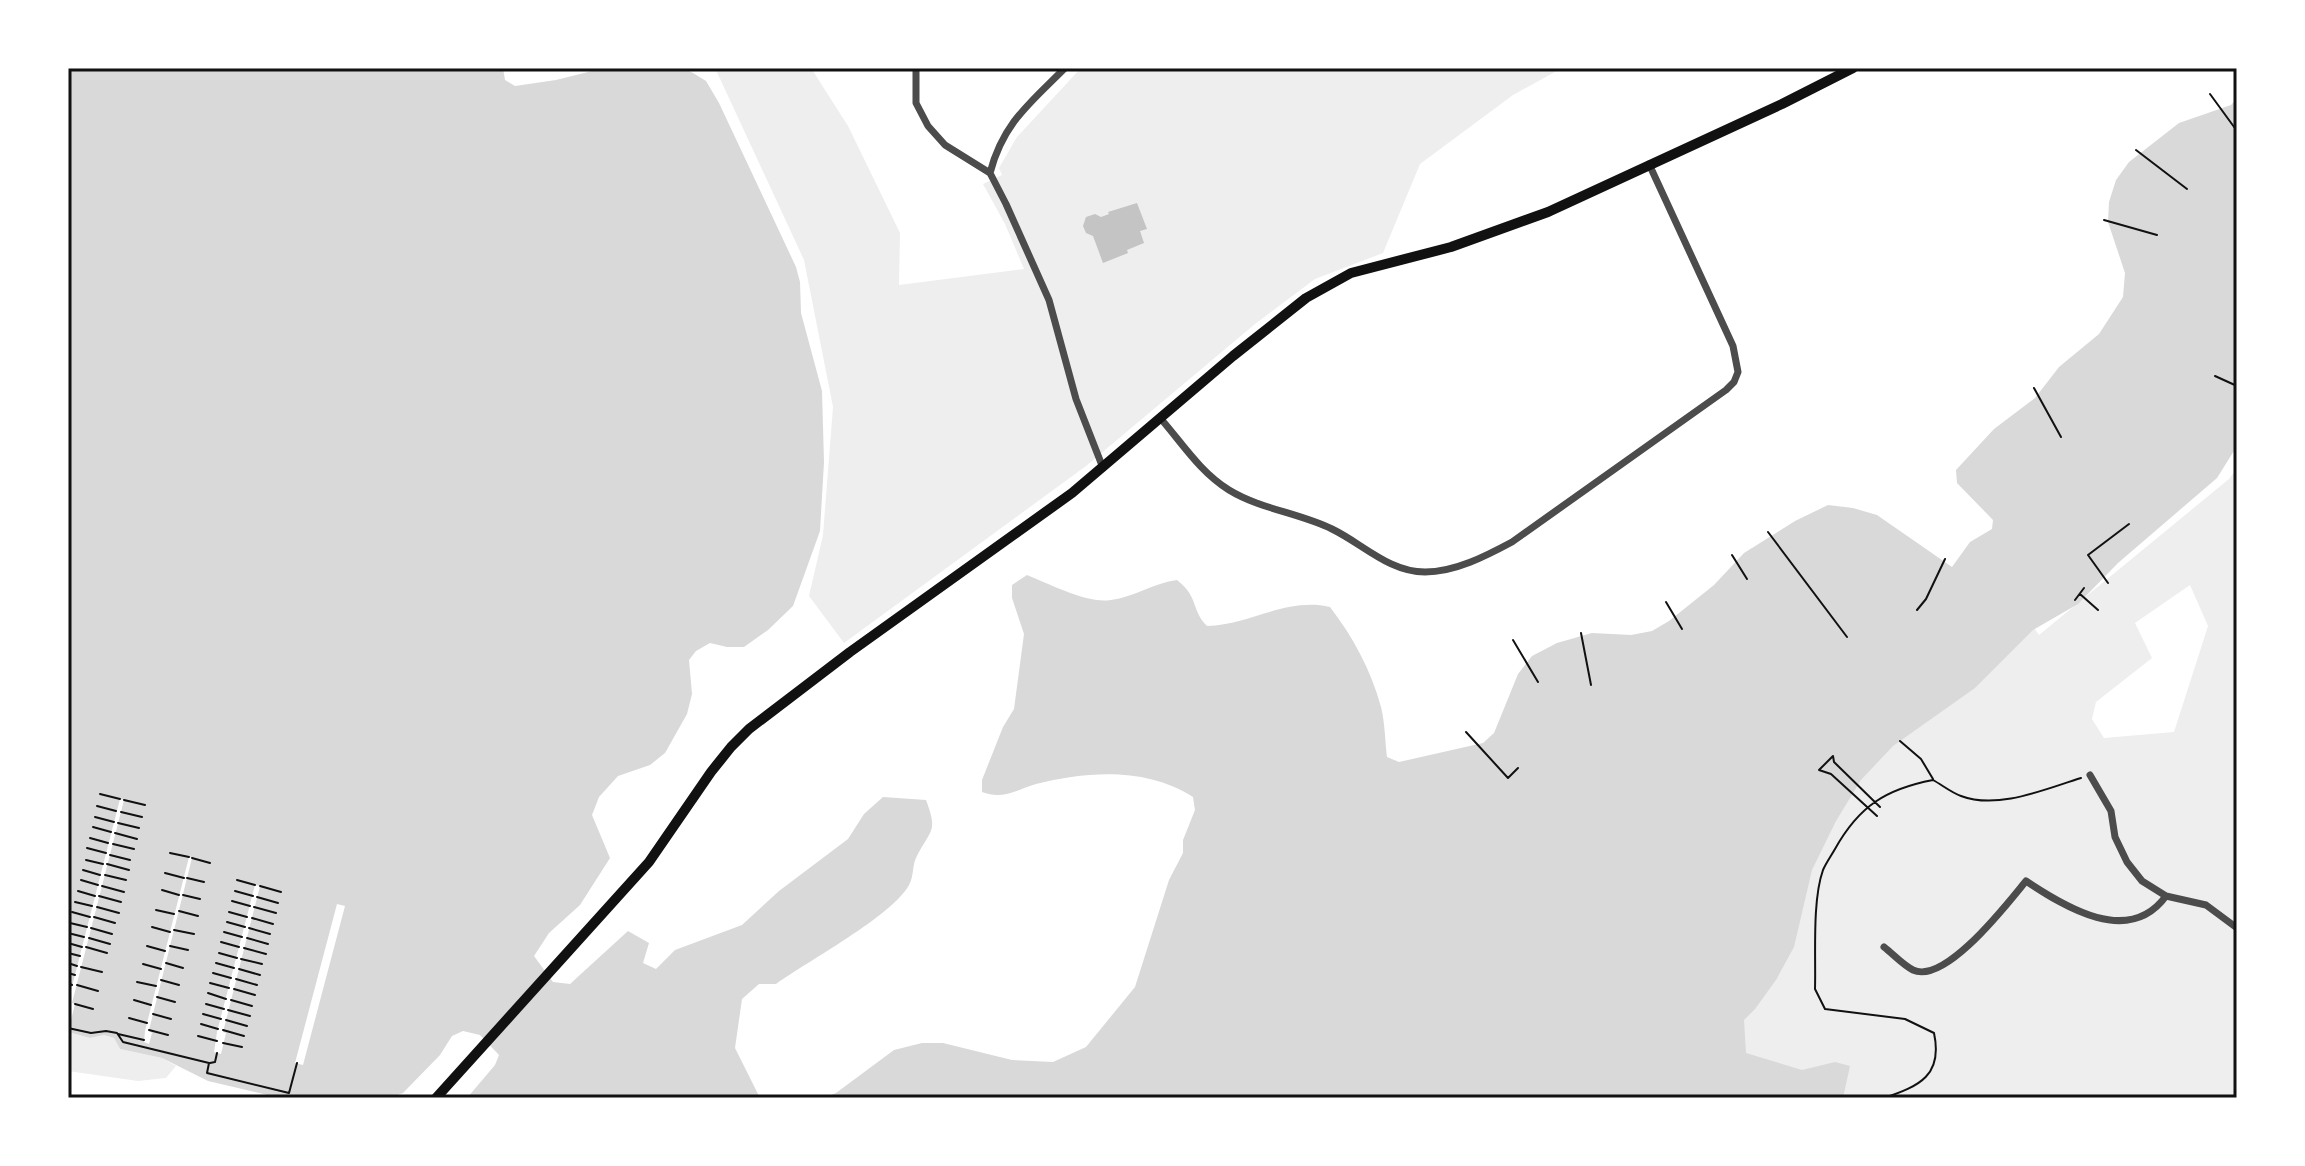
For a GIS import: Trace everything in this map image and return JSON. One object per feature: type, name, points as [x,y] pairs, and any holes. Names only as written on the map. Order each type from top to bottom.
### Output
[{"type":"main road","points":[[436,1098],[649,862],[711,772],[749,729],[850,652],[1072,493],[1285,313],[1328,284],[1364,269],[1451,247],[1548,212],[1853,68]]},
{"type":"street","points":[[916,68],[916,103],[928,126],[945,145],[990,173],[1049,300],[1076,399],[1103,468]]},
{"type":"street","points":[[990,173],[1010,125],[1065,68]]},
{"type":"street","points":[[1161,419],[1182,446],[1227,489],[1330,528],[1399,568],[1427,573],[1452,568],[1512,542],[1726,390],[1738,372],[1733,346],[1649,164]]},
{"type":"street","points":[[2090,775],[2111,811],[2115,837],[2127,862],[2142,881],[2166,896],[2206,905],[2237,928]]},
{"type":"street","points":[[1884,947],[1914,970],[1936,970],[1953,959],[2026,881],[2071,909],[2115,920],[2143,917],[2166,896]]},
{"type":"path","points":[[2210,94],[2237,131]]},
{"type":"path","points":[[2136,150],[2187,189]]},
{"type":"path","points":[[2104,220],[2157,235]]},
{"type":"path","points":[[2215,376],[2237,386]]},
{"type":"path","points":[[2034,388],[2061,437]]},
{"type":"path","points":[[2108,583],[2088,555],[2129,524]]},
{"type":"path","points":[[1768,532],[1847,637]]},
{"type":"path","points":[[1732,555],[1747,579]]},
{"type":"path","points":[[1917,610],[1926,599],[1945,559]]},
{"type":"path","points":[[2075,600],[2084,588]]},
{"type":"path","points":[[2080,594],[2098,610]]},
{"type":"path","points":[[1666,602],[1682,629]]},
{"type":"path","points":[[1581,633],[1591,685]]},
{"type":"path","points":[[1513,640],[1538,682]]},
{"type":"path","points":[[1466,732],[1508,778],[1518,768]]},
{"type":"path","points":[[1900,741],[1921,759],[1933,780],[1962,797],[1991,801],[2033,793],[2090,775]]},
{"type":"path","points":[[1877,816],[1831,774],[1819,770],[1833,756],[1834,762],[1880,807]]},
{"type":"path","points":[[1884,1098],[1915,1085],[1932,1071],[1938,1051],[1934,1033],[1905,1019],[1825,1009],[1815,989],[1818,895],[1823,870],[1845,832],[1862,811],[1884,794],[1933,780]]},
{"type":"path","points":[[100,794],[145,805]]},
{"type":"path","points":[[97,806],[142,817]]},
{"type":"path","points":[[95,817],[139,828]]},
{"type":"path","points":[[93,827],[137,839]]},
{"type":"path","points":[[90,838],[134,849]]},
{"type":"path","points":[[87,848],[130,860]]},
{"type":"path","points":[[170,853],[210,863]]},
{"type":"path","points":[[86,860],[129,870]]},
{"type":"path","points":[[83,870],[126,880]]},
{"type":"path","points":[[165,873],[204,882]]},
{"type":"path","points":[[81,880],[124,892]]},
{"type":"path","points":[[237,880],[281,892]]},
{"type":"path","points":[[162,890],[200,899]]},
{"type":"path","points":[[78,891],[121,902]]},
{"type":"path","points":[[235,891],[278,903]]},
{"type":"path","points":[[232,901],[276,913]]},
{"type":"path","points":[[75,902],[119,913]]},
{"type":"path","points":[[156,910],[174,914]]},
{"type":"path","points":[[179,911],[198,916]]},
{"type":"path","points":[[72,912],[115,923]]},
{"type":"path","points":[[229,912],[273,924]]},
{"type":"path","points":[[227,922],[270,934]]},
{"type":"path","points":[[70,923],[112,934]]},
{"type":"path","points":[[152,927],[170,932]]},
{"type":"path","points":[[174,930],[194,934]]},
{"type":"path","points":[[224,932],[268,944]]},
{"type":"path","points":[[68,933],[110,944]]},
{"type":"path","points":[[221,942],[239,947]]},
{"type":"path","points":[[68,943],[107,953]]},
{"type":"path","points":[[147,946],[165,951]]},
{"type":"path","points":[[170,946],[188,950]]},
{"type":"path","points":[[244,948],[266,954]]},
{"type":"path","points":[[68,953],[80,956]]},
{"type":"path","points":[[219,953],[237,958]]},
{"type":"path","points":[[241,959],[262,964]]},
{"type":"path","points":[[68,963],[102,972]]},
{"type":"path","points":[[166,963],[183,968]]},
{"type":"path","points":[[216,963],[260,975]]},
{"type":"path","points":[[143,964],[161,969]]},
{"type":"path","points":[[68,973],[75,975]]},
{"type":"path","points":[[213,973],[231,978]]},
{"type":"path","points":[[236,979],[257,985]]},
{"type":"path","points":[[161,980],[179,985]]},
{"type":"path","points":[[137,982],[156,986]]},
{"type":"path","points":[[210,983],[229,988]]},
{"type":"path","points":[[72,984],[98,991]]},
{"type":"path","points":[[234,989],[255,995]]},
{"type":"path","points":[[208,993],[226,999]]},
{"type":"path","points":[[157,997],[175,1002]]},
{"type":"path","points":[[134,1000],[151,1005]]},
{"type":"path","points":[[231,1000],[252,1006]]},
{"type":"path","points":[[75,1004],[93,1009]]},
{"type":"path","points":[[206,1004],[224,1009]]},
{"type":"path","points":[[228,1010],[250,1016]]},
{"type":"path","points":[[153,1014],[171,1019]]},
{"type":"path","points":[[203,1014],[221,1019]]},
{"type":"path","points":[[129,1018],[147,1023]]},
{"type":"path","points":[[226,1020],[247,1026]]},
{"type":"path","points":[[201,1024],[218,1029]]},
{"type":"path","points":[[68,1028],[91,1033],[106,1031],[144,1040]]},
{"type":"path","points":[[149,1030],[168,1035]]},
{"type":"path","points":[[223,1030],[244,1036]]},
{"type":"path","points":[[117,1033],[123,1042],[209,1063],[215,1062],[217,1053]]},
{"type":"path","points":[[198,1036],[217,1041]]},
{"type":"path","points":[[223,1043],[242,1047]]},
{"type":"path","points":[[209,1063],[207,1073],[289,1093],[297,1063]]},
{"type":"shaded area","points":[[68,68],[503,68],[505,80],[515,86],[604,68],[683,68],[706,81],[796,267],[800,282],[801,313],[822,391],[824,462],[820,531],[793,606],[744,647],[710,643],[696,651],[689,660],[692,694],[687,714],[665,753],[650,765],[618,776],[599,797],[592,815],[610,858],[580,905],[549,933],[534,956],[553,982],[570,984],[628,931],[649,943],[643,963],[656,969],[675,950],[742,925],[779,891],[848,839],[864,814],[883,797],[926,800],[932,818],[931,830],[915,859],[911,882],[900,897],[868,924],[828,951],[776,984],[759,984],[742,999],[735,1048],[760,1098],[467,1098],[495,1065],[499,1055],[480,1035],[463,1031],[452,1036],[440,1055],[403,1093],[388,1098],[280,1098],[208,1081],[162,1058],[120,1049],[114,1038],[104,1035],[90,1038],[68,1032]]},
{"type":"shaded area","points":[[711,68],[811,68],[848,126],[900,233],[899,285],[1024,269],[1005,224],[983,184],[1002,175],[999,168],[1017,137],[1081,68],[1562,68],[1513,95],[1420,164],[1383,253],[1315,279],[1255,324],[1086,466],[844,643],[809,596],[823,535],[833,407],[804,260],[716,70]]},
{"type":"shaded area","points":[[2237,98],[2237,446],[2217,478],[2118,563],[2078,604],[2033,630],[1975,688],[1893,746],[1861,780],[1836,821],[1812,870],[1794,947],[1776,980],[1744,1020],[1746,1053],[1802,1070],[1835,1062],[1850,1066],[1843,1098],[824,1098],[836,1093],[894,1050],[922,1043],[943,1043],[1012,1060],[1053,1062],[1086,1047],[1135,987],[1169,880],[1183,853],[1183,840],[1195,810],[1193,797],[1156,780],[1116,774],[1076,776],[1003,795],[982,792],[982,780],[1003,727],[1014,709],[1024,634],[1012,598],[1012,585],[1027,575],[1091,599],[1111,600],[1177,580],[1189,592],[1207,626],[1283,608],[1330,607],[1367,667],[1381,707],[1387,757],[1399,762],[1483,743],[1494,733],[1518,674],[1532,656],[1557,643],[1592,633],[1631,635],[1652,631],[1714,585],[1744,553],[1795,521],[1828,505],[1877,515],[1952,567],[1970,542],[1992,529],[1993,520],[1957,483],[1956,470],[1994,429],[2035,398],[2059,367],[2099,334],[2123,297],[2125,273],[2108,222],[2109,202],[2116,180],[2129,162],[2179,123],[2231,105]]},
{"type":"shaded area","points":[[2237,468],[2237,1098],[1737,1098],[1744,1057],[1735,1009],[1840,788],[2032,625],[2039,635],[2229,479]],"holes":[[[2190,585],[2208,626],[2174,732],[2104,738],[2092,719],[2096,702],[2152,658],[2135,623]]]},
{"type":"shaded area","points":[[68,1032],[90,1038],[104,1035],[114,1038],[120,1049],[162,1058],[176,1066],[166,1078],[138,1081],[68,1071]]},
{"type":"pier","points":[[120,799],[124,800],[72,1003],[75,1004],[71,1020],[68,1019],[68,1002]]},
{"type":"pier","points":[[189,857],[192,858],[149,1030],[152,1033],[149,1044],[144,1042],[145,1031]]},
{"type":"pier","points":[[255,885],[260,886],[223,1032],[226,1033],[221,1054],[214,1052],[217,1032]]},
{"type":"pier","points":[[337,904],[345,906],[303,1065],[295,1063]]},
{"type":"building","points":[[1137,203],[1147,229],[1140,231],[1144,243],[1103,263],[1093,236],[1086,233],[1083,226],[1086,217],[1095,214],[1101,217]]}]
